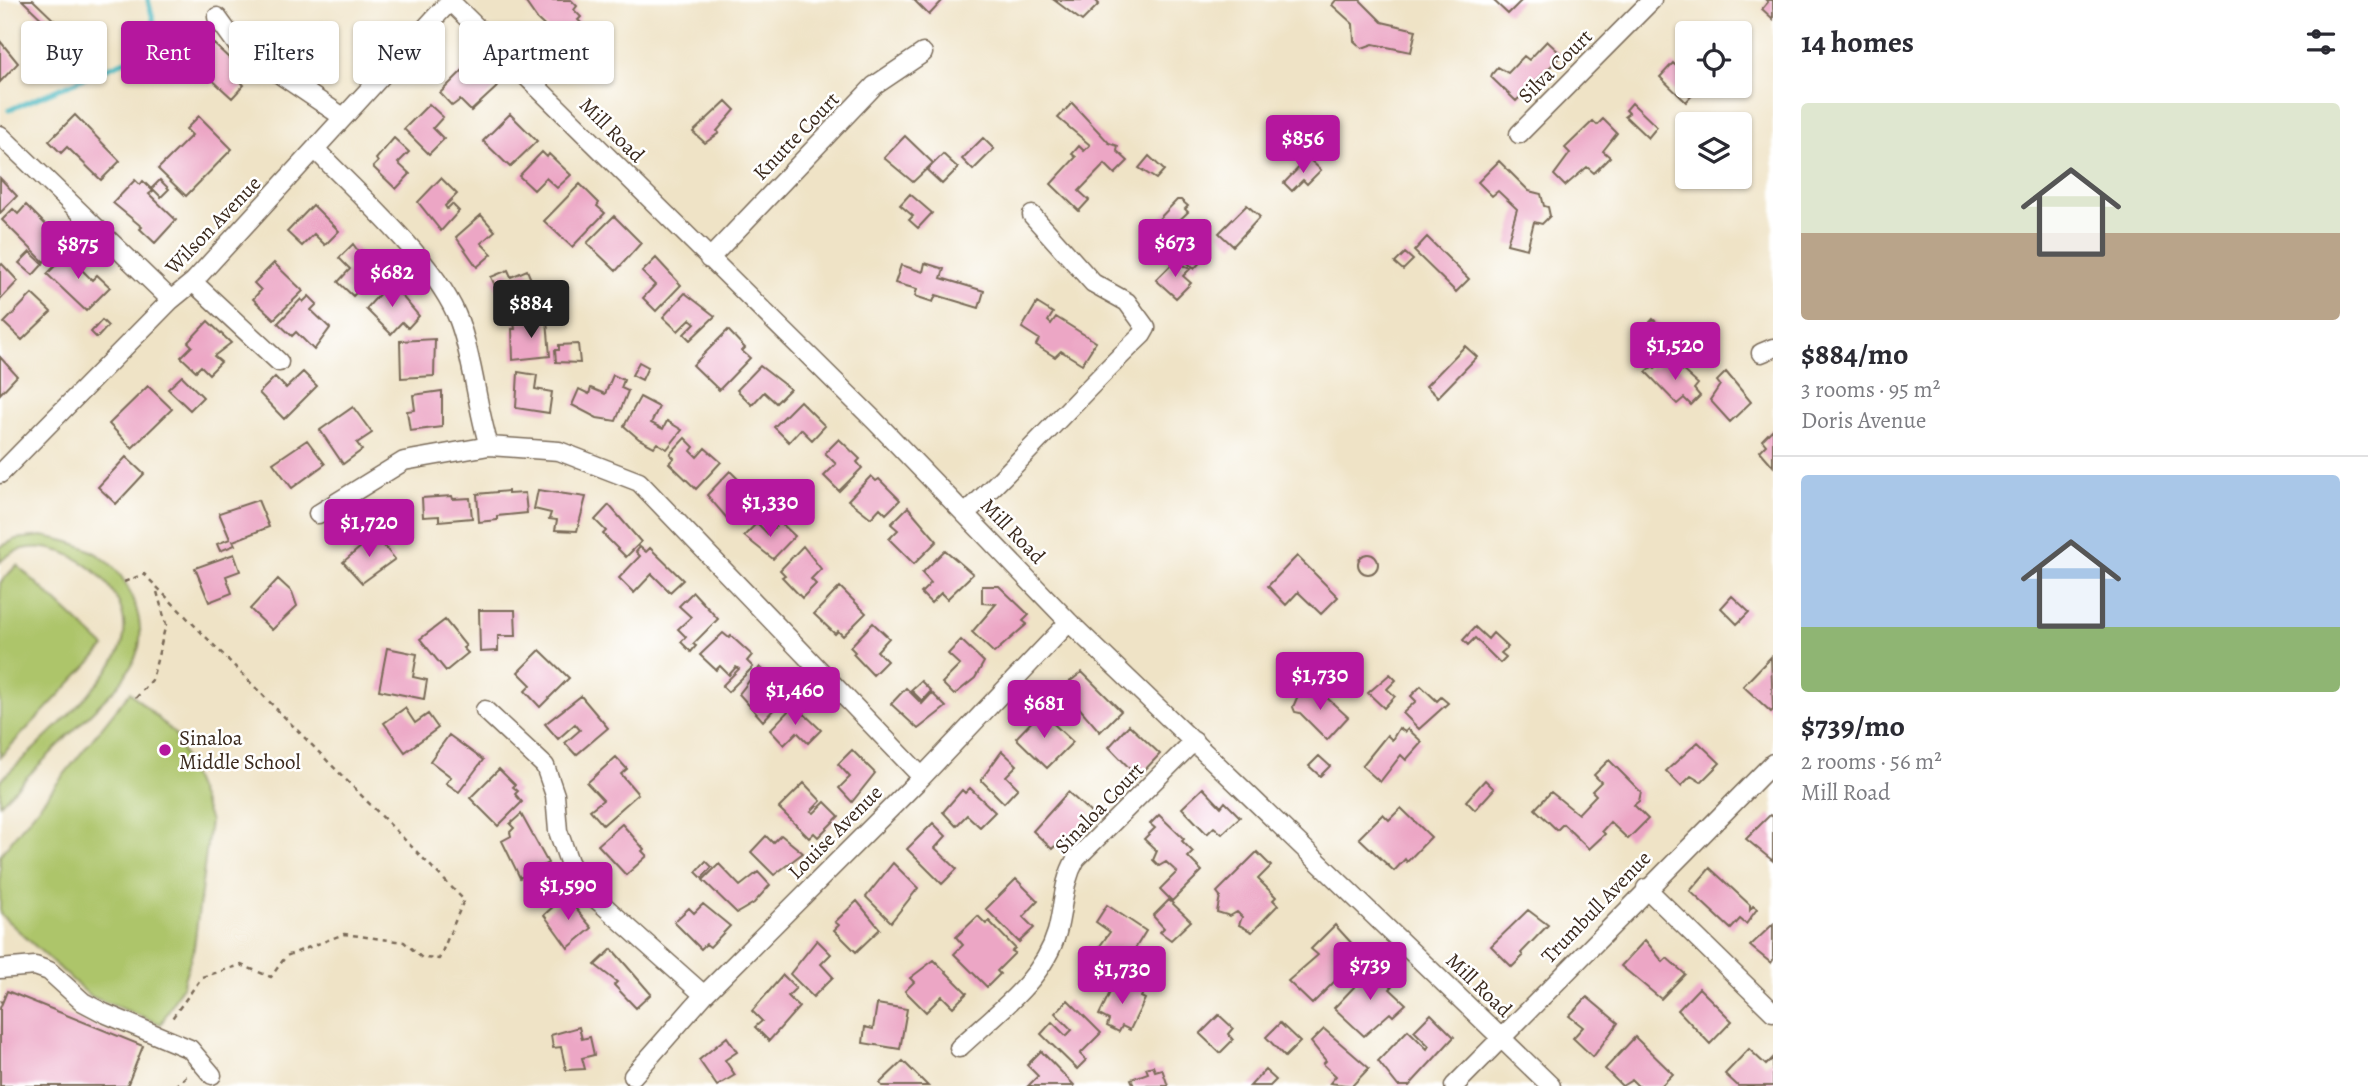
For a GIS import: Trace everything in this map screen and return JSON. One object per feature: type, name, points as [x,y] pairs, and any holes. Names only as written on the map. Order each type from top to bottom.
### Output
[{"type":"street","name":"Silva Court","points":[[1519,134],[1652,0]]},
{"type":"street","name":"Wilson Avenue","points":[[0,474],[171,300],[193,282],[450,1]]},
{"type":"street","name":"Mill Road","points":[[450,1],[965,514],[1069,622],[1551,1086]]},
{"type":"street","points":[[217,17],[238,46],[343,117]]},
{"type":"street","name":"Knutte Court","points":[[709,258],[874,86],[923,52]]},
{"type":"street","points":[[0,135],[171,300]]},
{"type":"street","points":[[315,149],[439,281],[458,318],[471,360],[476,406],[489,446]]},
{"type":"street","points":[[965,514],[1002,479],[1146,328],[1127,302],[1093,283],[1032,215]]},
{"type":"street","points":[[193,282],[279,362]]},
{"type":"street","points":[[318,514],[404,461],[489,446],[559,451],[639,482],[922,777]]},
{"type":"street","points":[[0,447],[13,460]]},
{"type":"street","name":"Louise Avenue","points":[[634,1076],[705,995],[922,777],[1069,622]]},
{"type":"street","points":[[485,710],[545,766],[555,795],[558,831],[569,862],[584,889],[705,995]]},
{"type":"street","name":"Sinaloa Court","points":[[959,1048],[1036,975],[1057,932],[1066,877],[1076,859],[1194,741]]},
{"type":"street","name":"Trumbull Avenue","points":[[1454,1086],[1646,888],[1773,764]]},
{"type":"street","points":[[1646,888],[1773,1012]]},
{"type":"street","points":[[0,969],[35,966],[49,971],[83,1002],[190,1049],[212,1075]]},
{"type":"path","points":[[124,582],[144,574],[464,900],[439,959],[422,958],[404,942],[344,934],[286,956],[271,978],[241,965],[202,977],[160,1035]]},
{"type":"path","points":[[136,698],[152,680],[166,624],[155,585]]},
{"type":"green space","points":[[42,536],[82,547],[113,566],[127,587],[137,611],[139,647],[118,686],[0,804],[0,781],[50,734],[105,675],[117,657],[123,641],[123,618],[116,596],[101,577],[82,562],[61,552],[39,547],[18,551],[0,562],[0,547],[16,539]]},
{"type":"green space","points":[[17,565],[105,647],[0,757],[0,583]]},
{"type":"green space","points":[[130,692],[175,734],[210,821],[194,947],[182,986],[161,1024],[90,996],[0,914],[0,855]]},
{"type":"building","points":[[22,0],[33,0],[55,21],[44,21]]},
{"type":"building","points":[[524,0],[571,0],[577,6],[574,10],[581,17],[579,21],[538,20]]},
{"type":"building","points":[[914,0],[943,0],[929,15]]},
{"type":"building","points":[[1054,0],[1095,0],[1099,4],[1082,21]]},
{"type":"building","points":[[1336,0],[1360,0],[1382,22],[1416,30],[1411,52],[1373,44],[1362,48],[1354,41],[1353,24],[1332,5]]},
{"type":"building","points":[[1493,0],[1522,0],[1508,14]]},
{"type":"building","points":[[1766,0],[1773,0],[1773,19],[1762,9],[1768,2]]},
{"type":"building","points":[[0,41],[18,63],[0,82]]},
{"type":"building","points":[[1547,41],[1562,55],[1516,101],[1491,77],[1492,74],[1498,67],[1508,73],[1524,56],[1529,60]]},
{"type":"building","points":[[215,45],[229,58],[229,84],[244,85],[232,98],[215,82]]},
{"type":"building","points":[[1673,63],[1675,65],[1675,91],[1660,77]]},
{"type":"building","points":[[459,74],[459,84],[494,84],[497,87],[471,111],[460,100],[452,106],[440,93]]},
{"type":"building","points":[[726,101],[735,110],[717,131],[719,133],[705,143],[693,132]]},
{"type":"building","points":[[1072,103],[1109,143],[1118,146],[1117,151],[1128,161],[1115,174],[1105,164],[1079,191],[1089,200],[1079,211],[1051,184],[1076,157],[1072,154],[1079,146],[1084,151],[1090,145],[1058,118]]},
{"type":"building","points":[[1632,103],[1657,127],[1648,138],[1625,116]]},
{"type":"building","points":[[429,104],[443,117],[433,128],[444,139],[429,154],[404,129]]},
{"type":"building","points":[[510,114],[537,141],[510,167],[483,141]]},
{"type":"building","points":[[75,115],[120,161],[101,180],[67,147],[61,153],[49,141]]},
{"type":"building","points":[[199,116],[232,149],[186,196],[158,169],[192,135],[186,129]]},
{"type":"building","points":[[1603,119],[1617,133],[1603,151],[1610,157],[1594,173],[1587,167],[1565,186],[1554,175],[1570,153],[1565,148],[1593,121],[1597,125]]},
{"type":"building","points":[[905,136],[933,163],[913,182],[884,158]]},
{"type":"building","points":[[394,138],[409,152],[398,163],[410,174],[396,189],[373,167],[378,162],[376,159]]},
{"type":"building","points":[[983,138],[994,149],[973,170],[962,159]]},
{"type":"building","points":[[542,152],[547,157],[549,154],[571,175],[557,188],[546,178],[534,190],[519,176]]},
{"type":"building","points":[[943,154],[958,168],[942,184],[927,170]]},
{"type":"building","points":[[1149,156],[1164,170],[1156,179],[1139,168]]},
{"type":"building","points":[[1308,158],[1321,170],[1307,184],[1303,180],[1292,191],[1284,183]]},
{"type":"building","points":[[1499,161],[1529,191],[1541,194],[1544,206],[1548,207],[1550,216],[1542,224],[1534,222],[1527,249],[1507,244],[1517,209],[1498,191],[1492,196],[1478,182]]},
{"type":"building","points":[[0,178],[17,196],[0,213]]},
{"type":"building","points":[[441,178],[457,194],[445,206],[447,209],[452,204],[459,211],[441,231],[418,202]]},
{"type":"building","points":[[135,180],[140,185],[143,181],[153,191],[149,194],[176,220],[155,243],[140,229],[142,227],[113,203]]},
{"type":"building","points":[[160,180],[169,189],[161,197],[152,188]]},
{"type":"building","points":[[580,184],[605,213],[572,247],[544,221]]},
{"type":"building","points":[[910,194],[932,213],[918,228],[909,220],[913,216],[900,205]]},
{"type":"building","points":[[1177,200],[1188,206],[1185,209],[1188,212],[1166,233],[1156,222]]},
{"type":"building","points":[[26,205],[52,231],[46,236],[58,248],[44,262],[2,220],[13,209],[18,214]]},
{"type":"building","points":[[313,205],[339,231],[325,245],[314,234],[302,246],[287,232]]},
{"type":"building","points":[[1247,205],[1260,217],[1233,246],[1219,233]]},
{"type":"building","points":[[481,215],[495,231],[481,243],[492,254],[477,267],[456,237]]},
{"type":"building","points":[[614,216],[641,243],[616,271],[587,243]]},
{"type":"building","points":[[1427,237],[1469,279],[1456,292],[1414,251]]},
{"type":"building","points":[[353,244],[375,274],[353,296],[338,282],[350,269],[339,258]]},
{"type":"building","points":[[1195,246],[1205,257],[1194,269],[1183,258]]},
{"type":"building","points":[[71,250],[86,264],[81,269],[92,280],[97,275],[110,287],[86,311],[47,274]]},
{"type":"building","points":[[30,252],[43,264],[33,275],[19,263]]},
{"type":"building","points":[[1405,253],[1413,260],[1403,270],[1395,263]]},
{"type":"building","points":[[656,258],[681,285],[656,311],[643,298],[655,285],[642,272]]},
{"type":"building","points":[[1175,261],[1190,269],[1183,276],[1191,283],[1176,298],[1156,280]]},
{"type":"building","points":[[274,263],[303,291],[274,319],[253,299],[261,290],[254,283]]},
{"type":"building","points":[[925,263],[944,269],[941,278],[984,291],[979,308],[936,295],[933,302],[915,296],[917,289],[895,283],[901,265],[923,272]]},
{"type":"building","points":[[2,264],[18,281],[0,300],[0,266]]},
{"type":"building","points":[[508,270],[511,277],[527,270],[538,296],[506,310],[491,277]]},
{"type":"building","points":[[390,282],[419,316],[408,328],[402,322],[391,334],[366,309]]},
{"type":"building","points":[[685,293],[715,316],[690,340],[684,334],[695,323],[690,319],[678,331],[663,317]]},
{"type":"building","points":[[32,294],[51,312],[22,340],[4,323]]},
{"type":"building","points":[[309,296],[317,304],[311,310],[330,328],[314,350],[296,332],[292,336],[278,323],[301,299],[303,302]]},
{"type":"building","points":[[1037,303],[1053,313],[1048,321],[1051,324],[1056,317],[1096,342],[1082,364],[1061,351],[1055,357],[1036,345],[1039,339],[1022,328]]},
{"type":"building","points":[[1653,319],[1673,337],[1664,346],[1645,327]]},
{"type":"building","points":[[102,320],[108,326],[97,338],[91,332]]},
{"type":"building","points":[[547,320],[550,356],[513,360],[514,323]]},
{"type":"building","points":[[208,321],[231,343],[214,356],[221,362],[209,374],[201,366],[196,371],[181,357],[192,346],[188,342]]},
{"type":"building","points":[[728,330],[745,348],[742,351],[750,358],[719,390],[693,365]]},
{"type":"building","points":[[435,339],[434,376],[401,378],[400,341]]},
{"type":"building","points":[[578,344],[580,363],[556,362],[555,350],[559,350],[559,345]]},
{"type":"building","points":[[1465,346],[1477,357],[1438,397],[1426,386]]},
{"type":"building","points":[[0,357],[17,376],[0,394]]},
{"type":"building","points":[[1671,360],[1698,384],[1694,389],[1700,396],[1691,405],[1684,398],[1677,404],[1646,372],[1662,361],[1666,365]]},
{"type":"building","points":[[639,362],[648,367],[642,380],[632,375]]},
{"type":"building","points":[[760,366],[790,389],[776,403],[764,392],[752,405],[737,390]]},
{"type":"building","points":[[303,372],[317,386],[284,419],[259,393],[275,377],[286,388]]},
{"type":"building","points":[[518,372],[537,375],[535,389],[552,392],[549,413],[516,408]]},
{"type":"building","points":[[1726,372],[1751,402],[1730,422],[1710,400],[1720,385],[1717,381]]},
{"type":"building","points":[[613,375],[624,380],[621,388],[628,391],[616,421],[597,418],[572,405],[579,389],[589,394],[591,388],[605,394]]},
{"type":"building","points":[[182,376],[203,397],[190,410],[168,389]]},
{"type":"building","points":[[148,386],[172,409],[132,448],[109,424]]},
{"type":"building","points":[[442,391],[442,427],[410,431],[407,411],[415,410],[413,395]]},
{"type":"building","points":[[640,397],[659,407],[651,423],[663,429],[667,421],[682,430],[667,449],[657,443],[654,447],[639,439],[624,426]]},
{"type":"building","points":[[800,401],[825,426],[812,440],[801,429],[789,442],[774,427]]},
{"type":"building","points":[[353,407],[372,433],[357,443],[362,450],[343,464],[320,430]]},
{"type":"building","points":[[1773,429],[1773,466],[1760,451],[1766,445],[1762,440]]},
{"type":"building","points":[[685,438],[694,447],[691,451],[697,457],[705,448],[721,462],[696,489],[669,463],[674,458],[670,454]]},
{"type":"building","points":[[839,439],[860,459],[857,462],[862,468],[839,491],[824,476],[836,464],[825,453]]},
{"type":"building","points":[[307,440],[325,464],[292,488],[273,463]]},
{"type":"building","points":[[126,457],[144,474],[116,504],[98,487]]},
{"type":"building","points":[[730,471],[745,486],[733,499],[744,509],[731,523],[707,495]]},
{"type":"building","points":[[871,476],[876,481],[879,479],[900,500],[886,514],[880,508],[871,518],[848,500]]},
{"type":"building","points":[[538,490],[586,497],[577,531],[555,530],[557,520],[549,519],[551,513],[534,509]]},
{"type":"building","points":[[508,491],[508,494],[525,493],[527,513],[497,516],[497,520],[479,522],[477,494]]},
{"type":"building","points":[[452,496],[453,499],[470,498],[472,518],[439,521],[439,516],[423,517],[422,498]]},
{"type":"building","points":[[258,500],[269,527],[233,541],[235,545],[220,551],[217,544],[230,539],[219,513]]},
{"type":"building","points":[[609,505],[641,542],[626,557],[603,534],[606,531],[595,520]]},
{"type":"building","points":[[908,507],[937,541],[914,564],[889,539],[898,530],[891,524]]},
{"type":"building","points":[[780,522],[795,536],[773,559],[744,536],[757,523],[768,534]]},
{"type":"building","points":[[375,535],[395,559],[362,583],[343,562]]},
{"type":"building","points":[[803,546],[821,569],[811,579],[816,584],[802,598],[782,577],[785,575],[780,570]]},
{"type":"building","points":[[640,547],[646,552],[650,548],[683,580],[670,592],[652,574],[634,593],[619,578],[640,556],[636,552]]},
{"type":"building","points":[[945,550],[973,574],[947,599],[941,593],[931,603],[921,593],[931,583],[922,573]]},
{"type":"building","points":[[234,554],[240,571],[226,576],[232,593],[209,602],[195,568]]},
{"type":"building","points":[[1368,554],[1375,557],[1378,564],[1375,571],[1368,574],[1361,571],[1358,564],[1361,557]]},
{"type":"building","points":[[1297,556],[1338,597],[1321,614],[1298,592],[1286,605],[1268,586]]},
{"type":"building","points":[[278,579],[292,592],[297,606],[272,630],[250,609]]},
{"type":"building","points":[[982,586],[999,586],[1029,615],[1023,621],[1027,624],[994,653],[972,632],[996,604],[982,603]]},
{"type":"building","points":[[840,587],[866,613],[843,636],[838,631],[835,634],[814,614]]},
{"type":"building","points":[[693,592],[718,619],[693,644],[696,646],[691,652],[681,642],[686,637],[678,629],[691,617],[679,606]]},
{"type":"building","points":[[1732,596],[1749,612],[1737,624],[1721,608]]},
{"type":"building","points":[[479,610],[515,610],[516,636],[498,636],[498,651],[480,652]]},
{"type":"building","points":[[445,620],[466,646],[463,648],[468,653],[446,671],[420,639]]},
{"type":"building","points":[[873,623],[889,638],[877,651],[887,661],[873,675],[853,654],[855,652],[850,647]]},
{"type":"building","points":[[1475,627],[1488,639],[1493,633],[1508,647],[1501,653],[1506,657],[1500,663],[1475,638],[1468,645],[1463,640]]},
{"type":"building","points":[[723,633],[729,638],[731,636],[752,655],[747,661],[753,667],[728,692],[722,686],[739,669],[736,667],[729,675],[720,666],[716,670],[700,655]]},
{"type":"building","points":[[961,640],[984,662],[975,678],[954,695],[942,683],[960,665],[948,654]]},
{"type":"building","points":[[387,648],[417,654],[413,677],[427,680],[424,699],[379,690]]},
{"type":"building","points":[[540,650],[569,678],[540,707],[525,691],[531,685],[518,672]]},
{"type":"building","points":[[1771,657],[1773,710],[1771,712],[1743,686]]},
{"type":"building","points":[[760,667],[788,694],[763,721],[739,694]]},
{"type":"building","points":[[1082,672],[1121,711],[1100,732],[1076,704],[1062,719],[1051,708],[1068,683]]},
{"type":"building","points":[[1390,674],[1396,680],[1387,689],[1395,696],[1384,708],[1368,693]]},
{"type":"building","points":[[921,681],[931,691],[922,701],[911,690]]},
{"type":"building","points":[[1421,686],[1437,701],[1441,697],[1448,703],[1419,729],[1403,713],[1416,701],[1411,696]]},
{"type":"building","points":[[1315,687],[1348,717],[1327,740],[1300,713],[1295,712],[1293,707],[1299,693],[1307,695]]},
{"type":"building","points":[[906,688],[922,704],[932,693],[946,707],[918,729],[891,704]]},
{"type":"building","points":[[581,696],[608,728],[576,755],[565,743],[580,730],[575,724],[558,739],[545,724]]},
{"type":"building","points":[[792,707],[798,712],[800,710],[821,730],[808,743],[797,732],[784,745],[770,730]]},
{"type":"building","points":[[405,708],[415,723],[428,714],[438,728],[405,752],[384,723]]},
{"type":"building","points":[[1041,712],[1073,742],[1047,768],[1016,738]]},
{"type":"building","points":[[1129,725],[1160,754],[1138,777],[1109,747]]},
{"type":"building","points":[[1399,728],[1405,732],[1408,729],[1422,742],[1406,760],[1401,755],[1380,782],[1362,766],[1387,735],[1392,740]]},
{"type":"building","points":[[449,735],[483,760],[459,792],[446,783],[451,777],[430,761]]},
{"type":"building","points":[[1698,742],[1720,763],[1701,782],[1691,776],[1681,786],[1666,771]]},
{"type":"building","points":[[852,750],[875,773],[852,802],[839,788],[850,777],[838,764]]},
{"type":"building","points":[[1002,751],[1017,765],[1006,776],[1018,788],[1004,803],[981,780]]},
{"type":"building","points":[[1319,756],[1330,766],[1320,776],[1309,766]]},
{"type":"building","points":[[616,757],[627,769],[621,774],[638,794],[603,825],[590,810],[603,800],[587,783]]},
{"type":"building","points":[[1609,760],[1641,792],[1639,801],[1634,805],[1648,819],[1628,839],[1610,822],[1602,831],[1605,834],[1589,849],[1563,824],[1557,830],[1535,809],[1551,792],[1578,814],[1596,795],[1592,791],[1601,782],[1594,775]]},
{"type":"building","points":[[499,769],[515,785],[513,787],[518,791],[515,794],[522,802],[498,826],[470,798]]},
{"type":"building","points":[[1485,780],[1494,789],[1475,810],[1466,801]]},
{"type":"building","points":[[804,783],[821,801],[811,811],[814,813],[825,802],[839,816],[818,837],[814,833],[809,838],[779,808]]},
{"type":"building","points":[[970,788],[995,812],[980,827],[967,815],[956,826],[943,812],[962,790],[965,793]]},
{"type":"building","points":[[1203,788],[1221,807],[1225,802],[1240,817],[1222,834],[1214,827],[1207,834],[1182,808]]},
{"type":"building","points":[[1068,792],[1091,813],[1059,848],[1056,845],[1052,849],[1033,831]]},
{"type":"building","points":[[1401,808],[1431,837],[1407,862],[1405,859],[1394,871],[1359,838],[1383,814],[1389,820]]},
{"type":"building","points":[[521,814],[548,863],[520,878],[502,841],[511,836],[510,832],[514,828],[510,824]]},
{"type":"building","points":[[1159,815],[1184,839],[1182,841],[1193,852],[1188,857],[1202,871],[1172,901],[1160,889],[1177,872],[1166,862],[1159,866],[1153,860],[1157,851],[1144,839],[1155,828],[1150,824]]},
{"type":"building","points":[[1770,815],[1773,817],[1773,861],[1746,839]]},
{"type":"building","points":[[933,823],[946,836],[935,848],[957,869],[942,884],[907,849]]},
{"type":"building","points":[[622,824],[647,856],[626,875],[598,845]]},
{"type":"building","points":[[781,835],[803,853],[774,875],[751,852],[766,836],[773,843]]},
{"type":"building","points":[[1257,852],[1271,866],[1258,879],[1276,897],[1273,900],[1278,905],[1252,932],[1239,925],[1242,917],[1237,912],[1230,916],[1217,912],[1220,896],[1217,892]]},
{"type":"building","points":[[706,861],[712,867],[702,878],[696,872]]},
{"type":"building","points":[[893,863],[918,888],[891,922],[866,897]]},
{"type":"building","points":[[719,864],[740,886],[758,872],[770,885],[754,903],[737,913],[703,880]]},
{"type":"building","points":[[1710,868],[1750,905],[1750,910],[1753,906],[1757,909],[1746,924],[1740,919],[1731,929],[1690,891]]},
{"type":"building","points":[[1016,879],[1038,901],[1023,917],[1034,928],[1019,942],[986,909]]},
{"type":"building","points":[[565,896],[592,928],[568,948],[544,915]]},
{"type":"building","points":[[1169,900],[1191,921],[1171,940],[1160,932],[1164,928],[1153,916]]},
{"type":"building","points":[[857,901],[880,929],[856,952],[834,930],[839,925],[835,922]]},
{"type":"building","points":[[703,904],[730,926],[710,947],[706,944],[701,949],[674,922],[689,908],[694,913]]},
{"type":"building","points":[[1107,905],[1146,931],[1123,968],[1097,950],[1110,932],[1096,922]]},
{"type":"building","points":[[1528,910],[1548,925],[1521,953],[1523,956],[1512,967],[1491,946]]},
{"type":"building","points":[[978,916],[986,924],[989,921],[1015,948],[1012,951],[1015,953],[997,971],[1000,974],[987,987],[954,954],[963,945],[956,937]]},
{"type":"building","points":[[1773,924],[1773,960],[1771,963],[1750,946]]},
{"type":"building","points":[[1335,925],[1365,958],[1339,984],[1336,980],[1312,1004],[1288,981],[1318,955],[1311,949]]},
{"type":"building","points":[[817,940],[831,954],[821,964],[833,977],[813,997],[790,974]]},
{"type":"building","points":[[1645,940],[1663,962],[1667,958],[1685,974],[1661,999],[1621,966]]},
{"type":"building","points":[[612,949],[651,994],[636,1008],[614,985],[617,982],[595,965]]},
{"type":"building","points":[[934,960],[967,993],[953,1007],[942,996],[926,1012],[905,991],[914,982],[910,978]]},
{"type":"building","points":[[1375,965],[1390,980],[1387,982],[1392,987],[1390,989],[1406,1004],[1393,1016],[1390,1013],[1364,1036],[1334,1008]]},
{"type":"building","points":[[783,975],[796,988],[788,996],[799,1007],[769,1041],[755,1027],[762,1021],[752,1011]]},
{"type":"building","points":[[1117,978],[1144,991],[1141,997],[1145,999],[1130,1030],[1122,1026],[1119,1032],[1107,1026],[1109,1020],[1099,1015]]},
{"type":"building","points":[[1699,988],[1732,1021],[1710,1044],[1678,1010]]},
{"type":"building","points":[[7,991],[143,1046],[127,1086],[0,1086],[0,1008]]},
{"type":"building","points":[[1587,997],[1618,1023],[1593,1057],[1573,1038],[1583,1027],[1569,1016]]},
{"type":"building","points":[[1068,1000],[1101,1033],[1080,1054],[1086,1060],[1077,1069],[1041,1034],[1052,1022],[1066,1036],[1072,1030],[1055,1013]]},
{"type":"building","points":[[877,1004],[907,1009],[900,1049],[863,1043],[865,1027],[873,1029]]},
{"type":"building","points":[[1431,1014],[1454,1037],[1409,1086],[1398,1086],[1378,1061],[1408,1030],[1427,1049],[1429,1046],[1414,1031]]},
{"type":"building","points":[[1219,1015],[1233,1028],[1228,1034],[1233,1040],[1220,1053],[1200,1034]]},
{"type":"building","points":[[1280,1023],[1300,1042],[1285,1057],[1266,1037]]},
{"type":"building","points":[[579,1027],[582,1039],[590,1037],[594,1055],[582,1058],[585,1069],[566,1070],[561,1047],[553,1048],[551,1035]]},
{"type":"building","points":[[1324,1029],[1369,1068],[1352,1086],[1330,1083],[1336,1076],[1323,1064],[1326,1061],[1311,1042]]},
{"type":"building","points":[[727,1037],[737,1052],[725,1060],[735,1075],[717,1086],[699,1060]]},
{"type":"building","points":[[1635,1037],[1673,1074],[1661,1086],[1638,1086],[1632,1080],[1622,1086],[1605,1069]]},
{"type":"building","points":[[1749,1049],[1766,1065],[1773,1058],[1773,1086],[1738,1086],[1725,1074]]},
{"type":"building","points":[[1041,1051],[1073,1086],[1028,1086],[1038,1076],[1027,1065]]},
{"type":"building","points":[[903,1061],[928,1086],[882,1086],[880,1083]]},
{"type":"building","points":[[1153,1066],[1155,1071],[1162,1069],[1168,1086],[1134,1086],[1131,1079],[1148,1073],[1146,1068]]},
{"type":"building","points":[[1265,1070],[1276,1080],[1270,1086],[1250,1086]]},
{"type":"waterway","points":[[9,110],[160,46],[148,0]]},
{"type":"place","name":"Sinaloa Middle School","points":[[165,750]]}]
